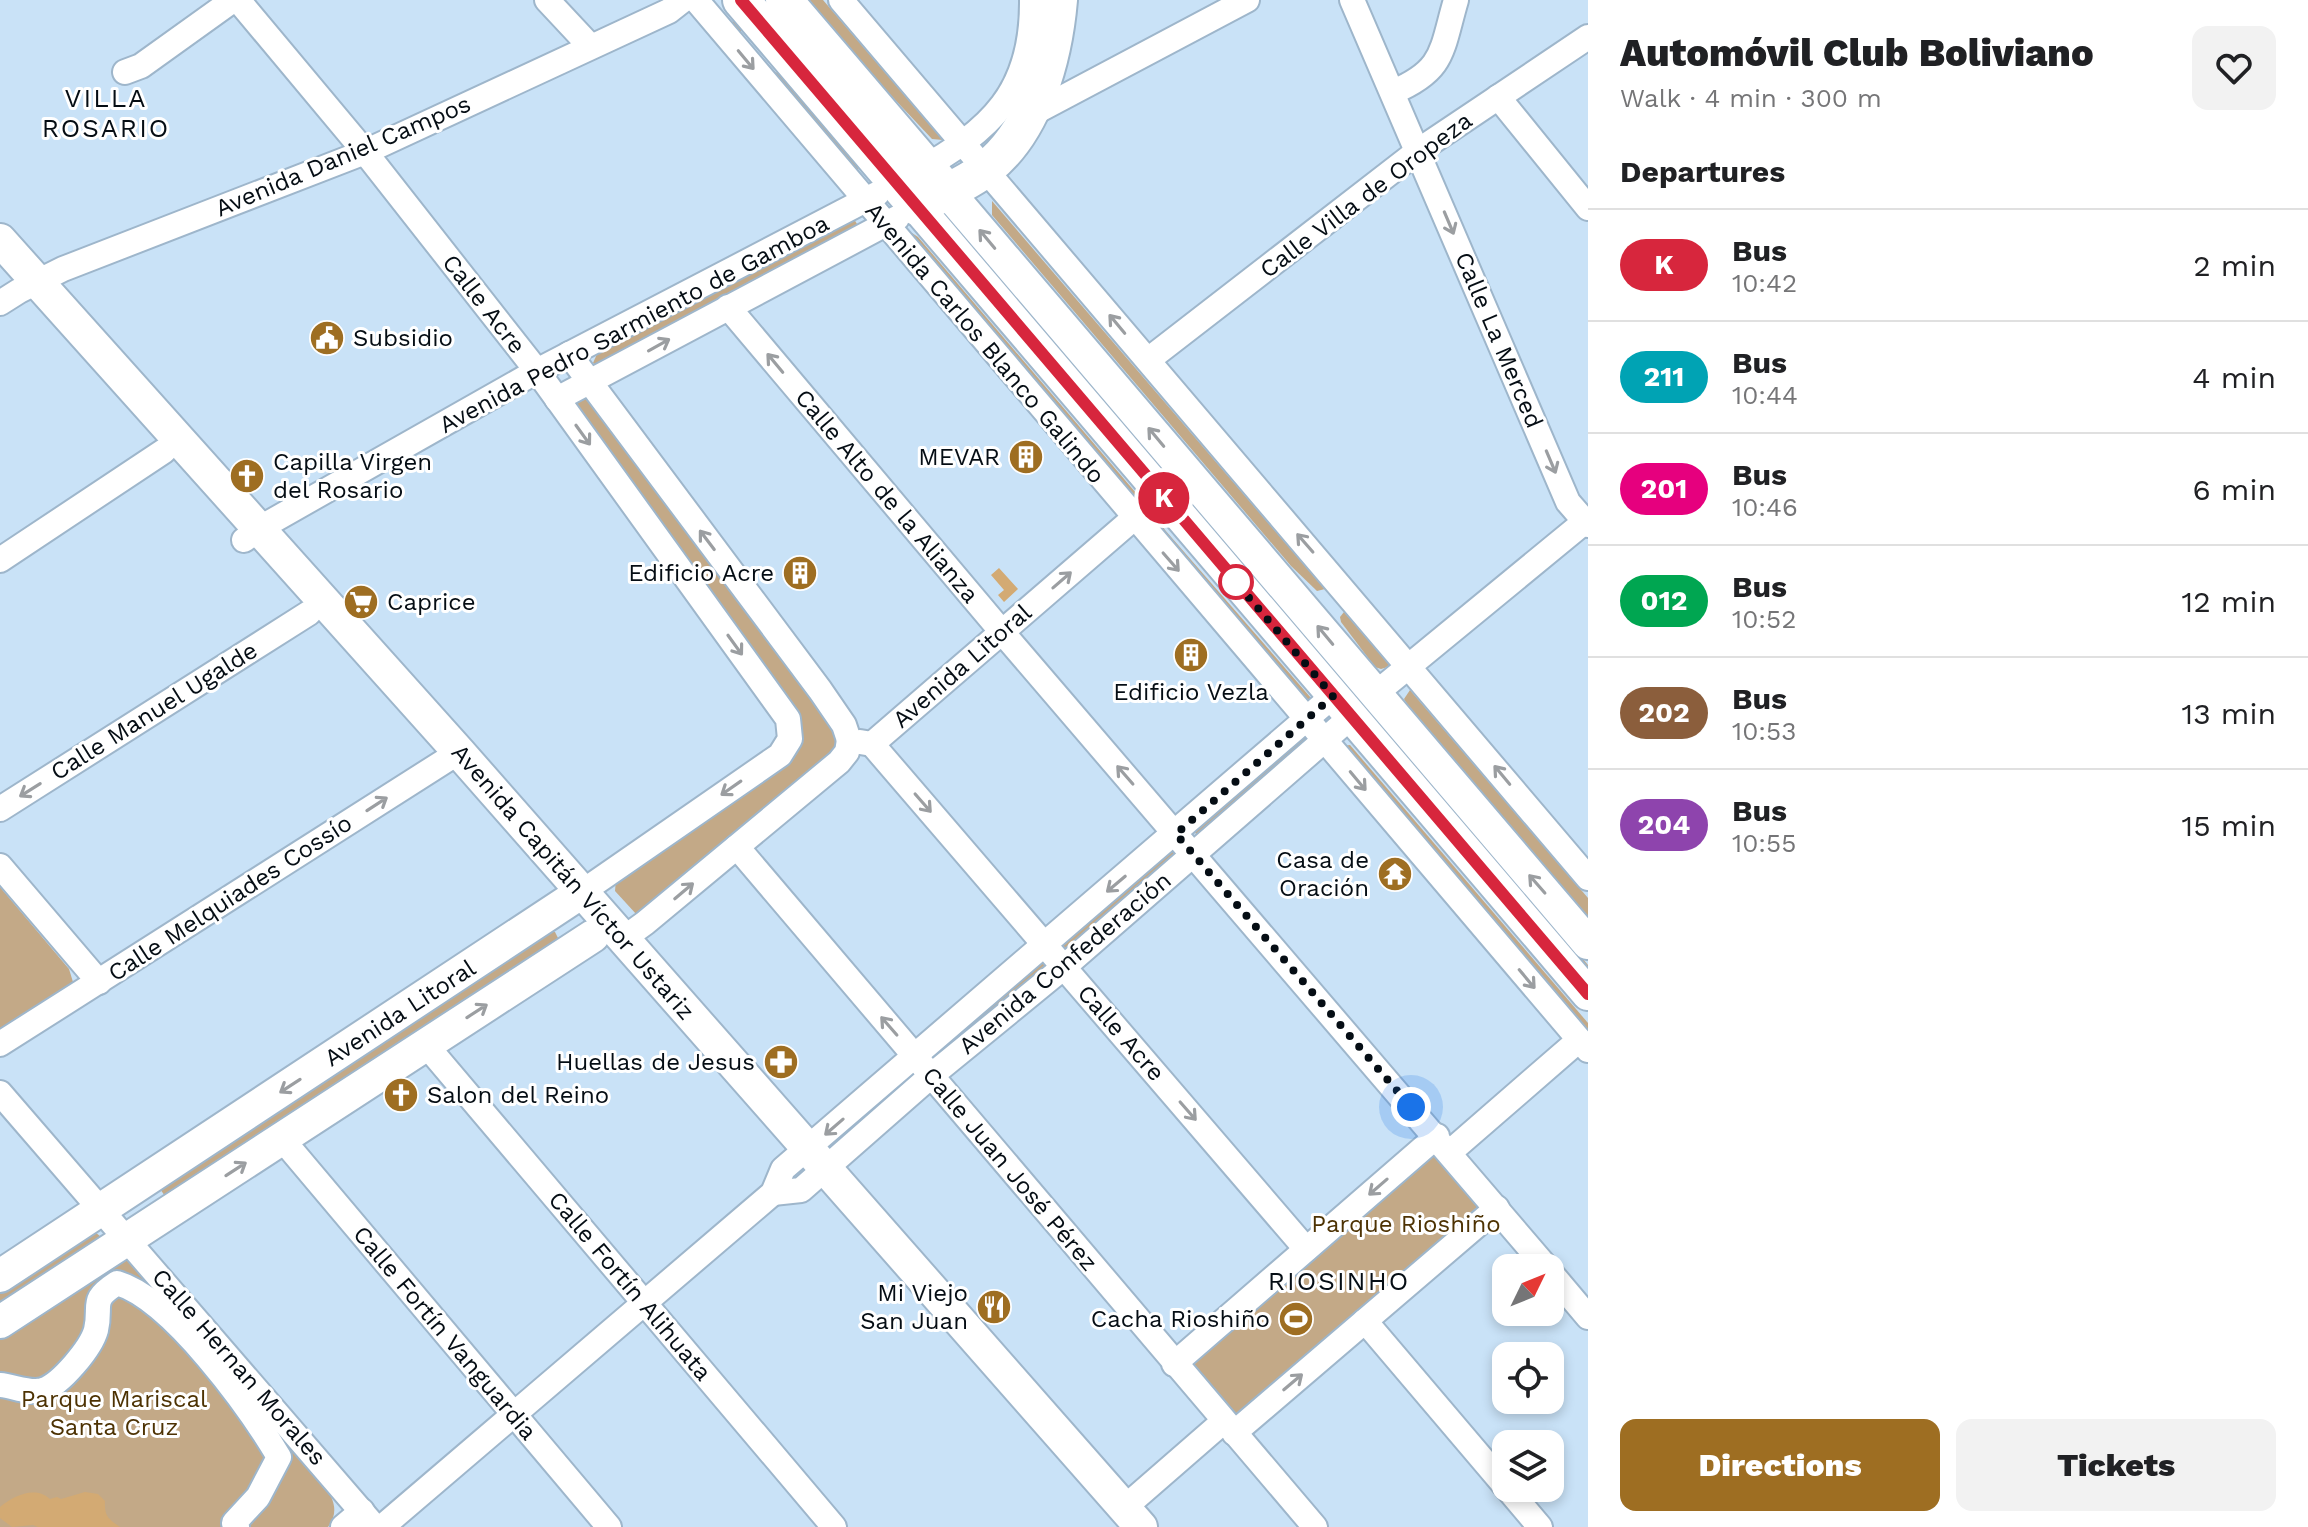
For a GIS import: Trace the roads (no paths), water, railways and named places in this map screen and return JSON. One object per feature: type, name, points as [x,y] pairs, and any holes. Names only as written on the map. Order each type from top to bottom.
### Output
[{"type":"highway","name":"Avenida Carlos Blanco Galindo","points":[[741,0],[921,187]]},
{"type":"highway","name":"Avenida Carlos Blanco Galindo","points":[[784,0],[921,187]]},
{"type":"highway","name":"Avenida Pedro Sarmiento de Gamboa","points":[[921,187],[975,156],[1008,145],[1038,95],[1055,36],[1059,0]]},
{"type":"main road","name":"Avenida Carlos Blanco Galindo","points":[[921,187],[1375,694],[1588,943]]},
{"type":"main road","name":"Avenida Carlos Blanco Galindo","points":[[921,187],[1342,707],[1588,994]]},
{"type":"main road","name":"Avenida Capitán Víctor Ustariz","points":[[0,240],[14,286],[164,451],[252,534],[309,613],[450,757]]},
{"type":"main road","name":"Avenida Capitán Víctor Ustariz","points":[[14,286],[252,534],[574,898],[607,941],[1127,1521]]},
{"type":"main road","name":"Avenida Litoral","points":[[0,1276],[574,898]]},
{"type":"main road","name":"Avenida Litoral","points":[[0,1322],[426,1045],[607,941]]},
{"type":"street","points":[[125,72],[141,66],[236,0]]},
{"type":"street","name":"Calle Acre","points":[[236,0],[365,152],[537,371],[788,719],[790,739]]},
{"type":"street","points":[[547,0],[590,46]]},
{"type":"street","name":"Avenida Daniel Campos","points":[[14,286],[365,152],[669,11],[683,0]]},
{"type":"street","name":"Avenida Carlos Blanco Galindo","points":[[696,0],[1584,1045]]},
{"type":"street","points":[[841,0],[1588,878]]},
{"type":"street","name":"Avenida Pedro Sarmiento de Gamboa","points":[[975,156],[1016,83],[1026,54],[1032,0]]},
{"type":"street","points":[[1028,116],[1247,0]]},
{"type":"street","points":[[1352,0],[1418,151]]},
{"type":"street","points":[[1393,92],[1428,73],[1439,56],[1456,0]]},
{"type":"street","name":"Calle Villa de Oropeza","points":[[1148,360],[1418,151],[1588,37]]},
{"type":"street","points":[[1498,97],[1588,208]]},
{"type":"street","name":"Calle La Merced","points":[[1418,151],[1568,502],[1587,522]]},
{"type":"street","name":"Avenida Pedro Sarmiento de Gamboa","points":[[252,534],[569,354],[864,201],[921,187]]},
{"type":"street","name":"Avenida Pedro Sarmiento de Gamboa","points":[[557,399],[885,225],[921,187]]},
{"type":"street","name":"Calle Alto de la Alianza","points":[[728,307],[1535,1254]]},
{"type":"street","name":"Calle Acre","points":[[569,354],[844,725],[1045,944],[1306,1249]]},
{"type":"street","points":[[0,560],[164,451]]},
{"type":"street","name":"Avenida Litoral","points":[[607,941],[737,847],[847,752],[1002,632],[1134,518]]},
{"type":"street","points":[[1375,694],[1587,522]]},
{"type":"street","name":"Calle Manuel Ugalde","points":[[0,809],[309,613]]},
{"type":"street","name":"Avenida Confederación","points":[[809,1165],[914,1056],[1176,834],[1306,719],[1342,707]]},
{"type":"street","name":"Avenida Confederación","points":[[382,1527],[773,1193],[783,1169],[809,1165],[932,1075],[1064,967],[1324,741],[1342,707]]},
{"type":"street","name":"Avenida Litoral","points":[[574,898],[780,755],[790,739]]},
{"type":"street","name":"Calle Melquiades Cossío","points":[[0,1044],[450,757]]},
{"type":"street","name":"Calle Juan José Pérez","points":[[737,847],[1315,1527]]},
{"type":"street","points":[[0,866],[99,982]]},
{"type":"street","name":"Calle Fortín Alihuata","points":[[426,1045],[834,1527]]},
{"type":"street","points":[[1174,1364],[1306,1249],[1443,1144],[1584,1045]]},
{"type":"street","name":"Calle Hernan Morales","points":[[0,1093],[369,1519]]},
{"type":"street","name":"Calle Fortín Vanguardia","points":[[282,1139],[609,1527]]},
{"type":"street","points":[[1127,1521],[1229,1427],[1365,1321],[1497,1208]]},
{"type":"street","points":[[0,1385],[43,1390],[57,1381],[88,1347],[96,1330],[96,1305],[104,1291],[117,1283],[131,1287],[156,1305],[204,1354],[257,1419],[279,1457],[258,1497],[234,1523],[237,1527]]},
{"type":"street","name":"Calle Alto de la Alianza","points":[[1564,1289],[1588,1317]]},
{"type":"street","points":[[1365,1321],[1492,1471]]},
{"type":"street","points":[[1518,1502],[1540,1527]]},
{"type":"street","points":[[343,1527],[369,1519]]},
{"type":"place","name":"Subsidio","points":[[327,338]]},
{"type":"place","name":"MEVAR","points":[[1026,457]]},
{"type":"place","name":"Capilla Virgen del Rosario","points":[[247,476]]},
{"type":"place","name":"Edificio Acre","points":[[800,573]]},
{"type":"place","name":"Caprice","points":[[361,602]]},
{"type":"place","name":"Edificio Vezla","points":[[1191,655]]},
{"type":"place","name":"Casa de Oración","points":[[1395,874]]},
{"type":"place","name":"Huellas de Jesus","points":[[781,1062]]},
{"type":"place","name":"Salon del Reino","points":[[401,1095]]},
{"type":"place","name":"Mi Viejo San Juan","points":[[994,1307]]},
{"type":"place","name":"Cacha Rioshiño","points":[[1296,1319]]},
{"type":"district","name":"VILLA ROSARIO","points":[[106,113]]},
{"type":"district","name":"RIOSINHO","points":[[1339,1281]]},
{"type":"park label","name":"Parque Rioshiño","points":[[1406,1224]]},
{"type":"park label","name":"Parque Mariscal Santa Cruz","points":[[114,1413]]}]
